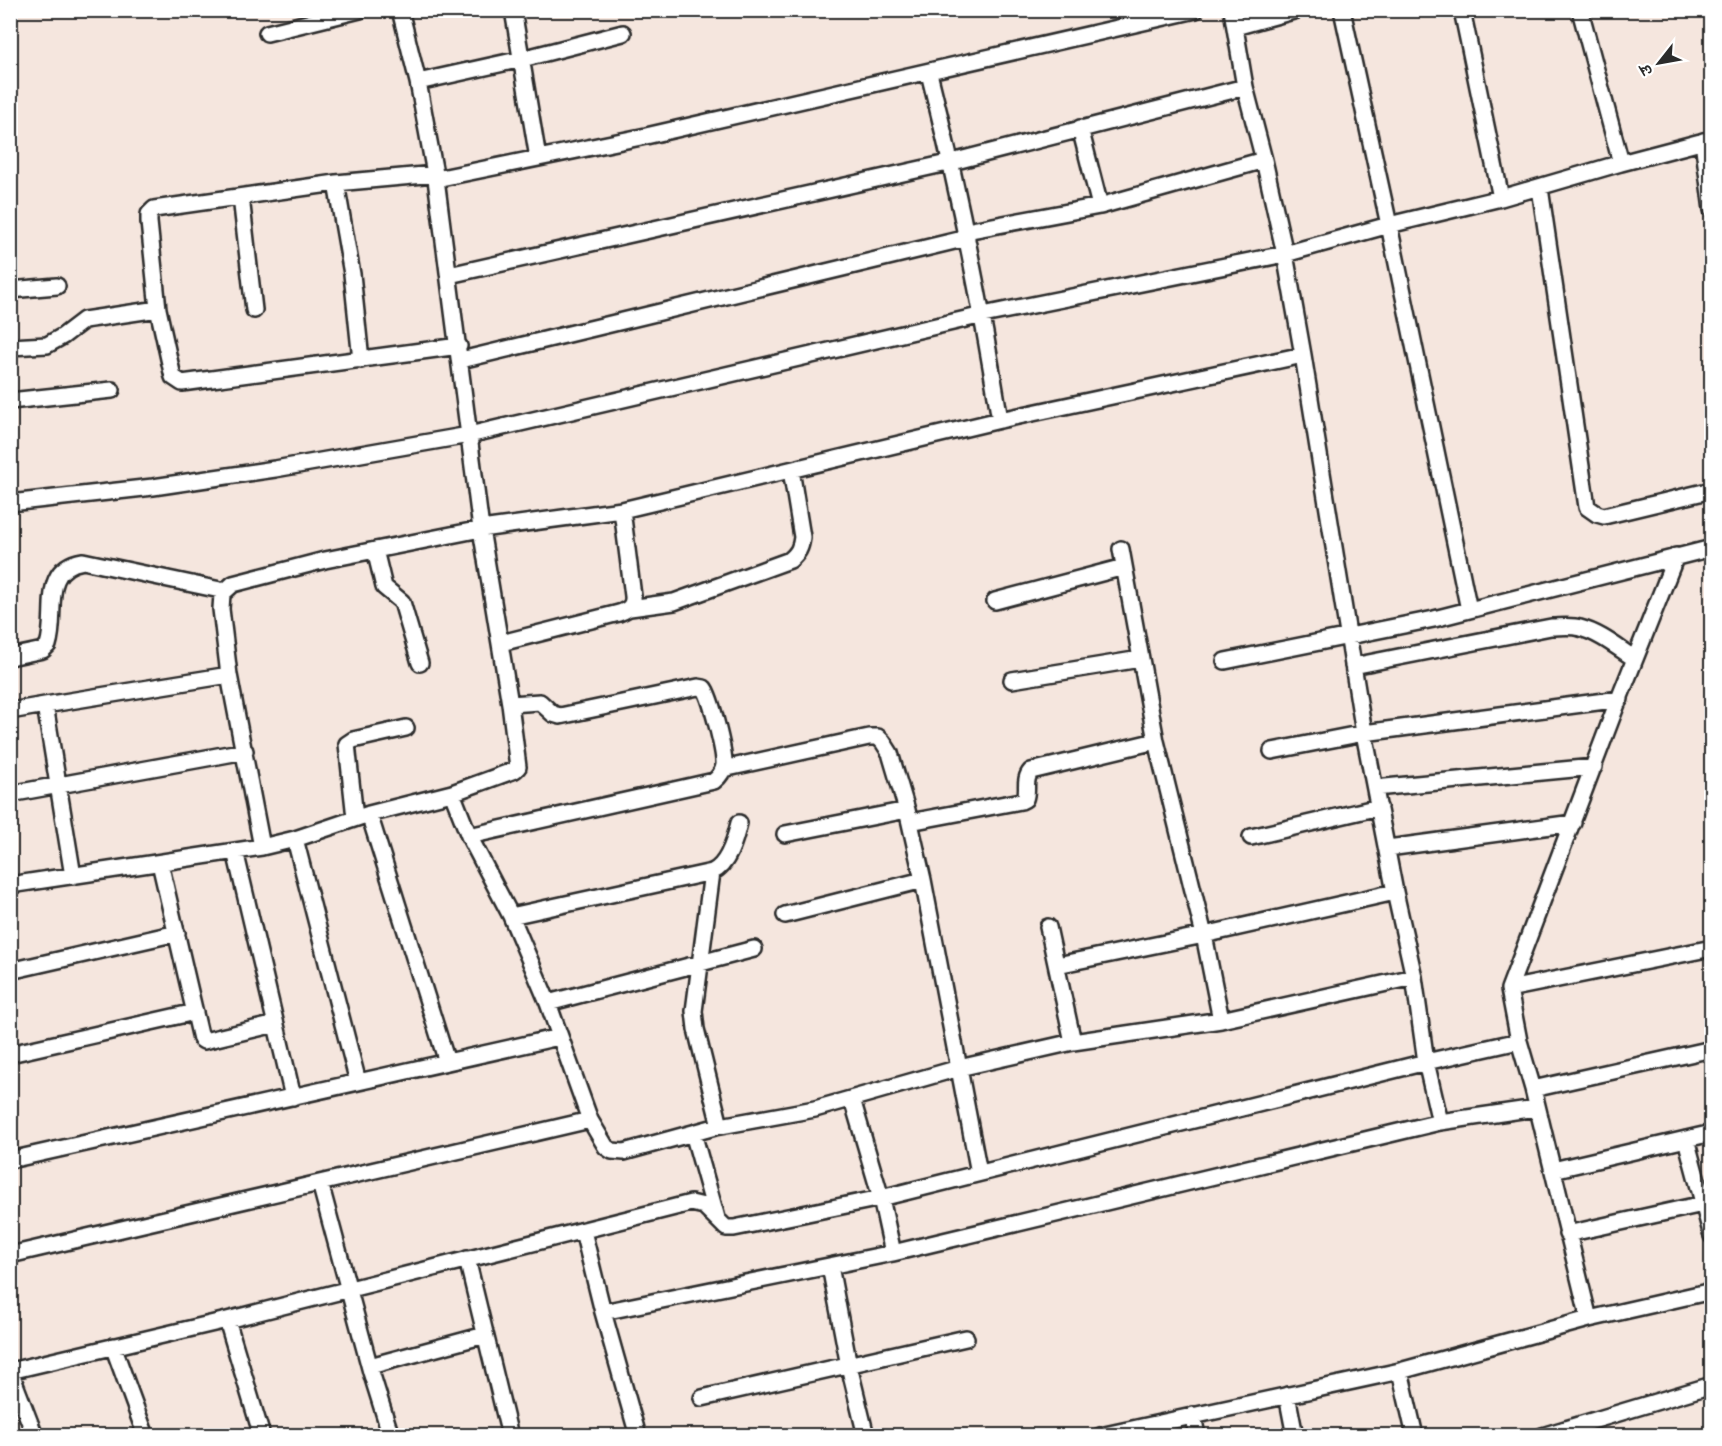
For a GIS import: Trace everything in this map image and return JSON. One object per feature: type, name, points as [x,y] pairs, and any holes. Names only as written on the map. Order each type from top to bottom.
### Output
[{"type":"street","points":[[267,33],[360,10]]},
{"type":"street","points":[[10,885],[262,847],[295,839],[362,816],[452,793],[518,767],[501,644],[481,529],[436,176],[418,82],[400,10]]},
{"type":"street","points":[[513,10],[538,158]]},
{"type":"street","points":[[1196,10],[928,73],[538,158],[436,176],[336,183],[150,211],[149,222],[158,309],[173,376],[182,383],[361,360],[460,353],[1100,206],[1264,160]]},
{"type":"street","points":[[1232,10],[1245,87],[1285,254],[1364,733],[1414,977],[1426,1062],[1440,1122]]},
{"type":"street","points":[[1235,27],[1297,10]]},
{"type":"street","points":[[1342,10],[1469,610]]},
{"type":"street","points":[[1462,10],[1501,198]]},
{"type":"street","points":[[1580,10],[1621,163]]},
{"type":"street","points":[[418,82],[522,59],[623,33]]},
{"type":"street","points":[[928,73],[952,162],[983,315],[1000,420]]},
{"type":"street","points":[[449,275],[952,162],[1245,87]]},
{"type":"street","points":[[1080,128],[1100,206]]},
{"type":"street","points":[[10,503],[153,487],[275,469],[470,435],[983,315],[1285,254],[1389,225],[1540,188],[1707,140],[1712,210]]},
{"type":"street","points":[[336,183],[352,274],[361,360]]},
{"type":"street","points":[[1540,188],[1587,507],[1604,516],[1712,490]]},
{"type":"street","points":[[241,197],[254,310]]},
{"type":"street","points":[[10,290],[57,286]]},
{"type":"street","points":[[10,347],[47,345],[84,320],[158,309]]},
{"type":"street","points":[[262,847],[229,675],[221,609],[222,594],[233,584],[326,560],[481,529],[622,510],[1000,420],[1303,355]]},
{"type":"street","points":[[10,401],[112,390]]},
{"type":"street","points":[[501,644],[619,613],[630,608],[674,602],[790,560],[797,554],[802,537],[791,470]]},
{"type":"street","points":[[622,510],[633,596],[630,608]]},
{"type":"street","points":[[1226,661],[1434,619],[1712,548]]},
{"type":"street","points":[[1121,549],[1156,741],[1204,935],[1221,1020]]},
{"type":"street","points":[[375,550],[384,587],[402,602],[420,663]]},
{"type":"street","points":[[1589,1319],[1533,1089],[1519,1041],[1509,989],[1676,556]]},
{"type":"street","points":[[10,657],[43,650],[48,645],[55,581],[66,566],[74,562],[83,561],[225,591]]},
{"type":"street","points":[[995,601],[1124,567]]},
{"type":"street","points":[[1353,666],[1566,626],[1579,627],[1595,634],[1635,659]]},
{"type":"street","points":[[1012,680],[1140,659]]},
{"type":"street","points":[[10,711],[229,675]]},
{"type":"street","points":[[469,836],[714,781],[723,769],[723,757],[709,697],[704,688],[698,687],[560,716],[553,714],[540,702],[510,704]]},
{"type":"street","points":[[1272,751],[1364,733],[1620,699]]},
{"type":"street","points":[[45,705],[73,876]]},
{"type":"street","points":[[405,728],[353,740],[346,744],[362,816],[447,1062]]},
{"type":"street","points":[[723,769],[869,737],[878,737],[890,753],[909,816],[923,880],[979,1173]]},
{"type":"street","points":[[785,834],[1020,801],[1025,799],[1026,779],[1031,771],[1156,741]]},
{"type":"street","points":[[10,795],[245,751]]},
{"type":"street","points":[[1375,788],[1594,767]]},
{"type":"street","points":[[452,793],[469,836],[511,916],[548,1003],[590,1120],[606,1147],[612,1151],[618,1152],[720,1126],[815,1109],[959,1068],[1073,1042],[1221,1020],[1414,977]]},
{"type":"street","points":[[1251,837],[1379,807]]},
{"type":"street","points":[[511,916],[712,873],[723,866],[739,823]]},
{"type":"street","points":[[1388,848],[1573,823]]},
{"type":"street","points":[[295,839],[358,1082]]},
{"type":"street","points":[[235,851],[293,1097]]},
{"type":"street","points":[[160,862],[202,1041],[276,1024]]},
{"type":"street","points":[[712,873],[694,1011],[696,1029],[720,1126]]},
{"type":"street","points":[[785,915],[923,880]]},
{"type":"street","points":[[1057,965],[1395,892]]},
{"type":"street","points":[[1048,927],[1073,1042]]},
{"type":"street","points":[[10,971],[177,933]]},
{"type":"street","points":[[548,1003],[754,948]]},
{"type":"street","points":[[1509,989],[1712,948]]},
{"type":"street","points":[[10,1054],[195,1012]]},
{"type":"street","points":[[10,1160],[559,1037]]},
{"type":"street","points":[[34,1436],[10,1371],[227,1320],[691,1203],[704,1206],[726,1228],[734,1228],[881,1197],[1519,1041]]},
{"type":"street","points":[[1533,1089],[1712,1049]]},
{"type":"street","points":[[852,1099],[881,1197],[893,1253]]},
{"type":"street","points":[[603,1312],[893,1253],[1440,1122],[1536,1108]]},
{"type":"street","points":[[10,1255],[590,1120]]},
{"type":"street","points":[[693,1133],[718,1221]]},
{"type":"street","points":[[1553,1170],[1712,1133]]},
{"type":"street","points":[[1686,1139],[1708,1203],[1712,1236]]},
{"type":"street","points":[[320,1183],[391,1436]]},
{"type":"street","points":[[1567,1234],[1708,1203]]},
{"type":"street","points":[[583,1231],[638,1436]]},
{"type":"street","points":[[467,1259],[510,1436]]},
{"type":"street","points":[[830,1266],[849,1366],[866,1436]]},
{"type":"street","points":[[1100,1436],[1401,1371],[1589,1319],[1712,1291]]},
{"type":"street","points":[[227,1320],[262,1436]]},
{"type":"street","points":[[370,1366],[485,1335]]},
{"type":"street","points":[[702,1398],[966,1338]]},
{"type":"street","points":[[113,1346],[146,1436]]},
{"type":"street","points":[[1401,1371],[1415,1436]]},
{"type":"street","points":[[1542,1436],[1712,1385]]},
{"type":"street","points":[[1287,1395],[1294,1436]]},
{"type":"street","points":[[1193,1415],[1197,1436]]}]
